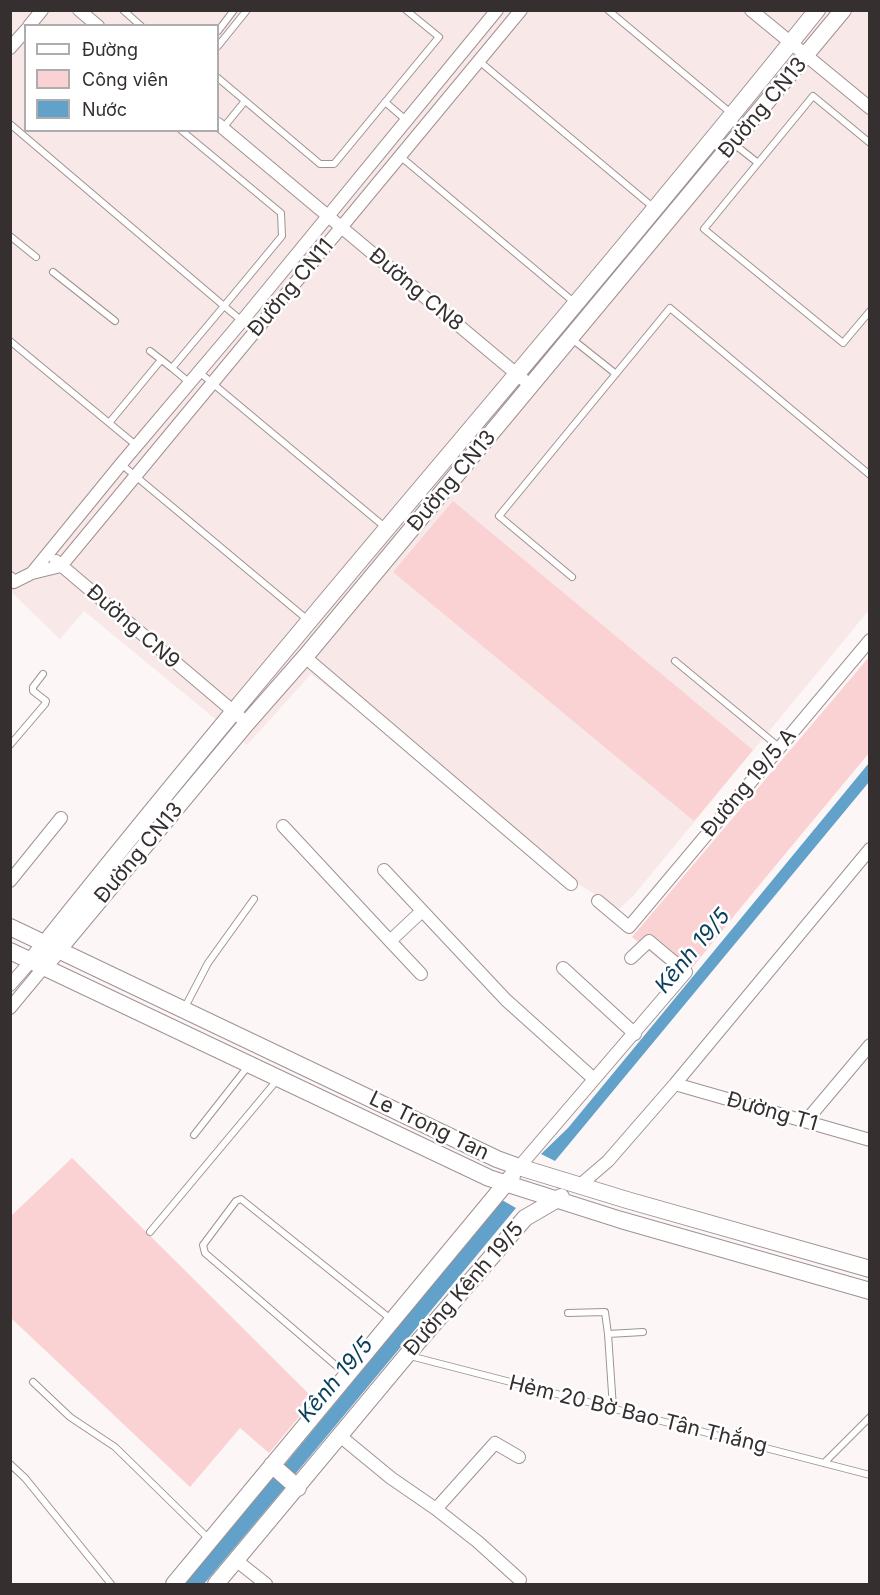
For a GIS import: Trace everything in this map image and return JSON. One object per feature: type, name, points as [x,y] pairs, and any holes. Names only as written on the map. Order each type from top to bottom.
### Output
[{"type":"street","points":[[31,24],[42,10]]},
{"type":"street","name":"Đường CN11","points":[[32,573],[497,10]]},
{"type":"street","name":"Đường CN11","points":[[61,566],[521,10]]},
{"type":"street","points":[[751,10],[870,108]]},
{"type":"street","name":"Đường CN13","points":[[202,764],[233,713],[818,10]]},
{"type":"street","name":"Đường CN13","points":[[38,964],[202,764],[247,723],[305,657],[734,144],[843,10]]},
{"type":"street","points":[[10,48],[24,32]]},
{"type":"street","name":"Đường CN8","points":[[220,126],[531,386]]},
{"type":"street","name":"Đường CN9","points":[[48,555],[247,723]]},
{"type":"street","points":[[10,578],[14,582],[32,573],[61,566]]},
{"type":"street","points":[[310,621],[325,633]]},
{"type":"street","name":"Đường 19/5 A","points":[[598,901],[629,927],[870,640]]},
{"type":"street","points":[[305,657],[571,885]]},
{"type":"street","points":[[10,881],[61,818]]},
{"type":"street","points":[[283,826],[421,974]]},
{"type":"street","name":"Đường Kênh 19/5","points":[[174,1584],[210,1541],[285,1476],[340,1436],[525,1218],[580,1185],[608,1161],[870,849]]},
{"type":"street","points":[[384,870],[506,1000],[594,1079]]},
{"type":"street","points":[[390,941],[422,911]]},
{"type":"street","name":"Le Trong Tan","points":[[10,927],[497,1159],[870,1269]]},
{"type":"street","points":[[519,1167],[686,972],[650,941],[631,958]]},
{"type":"street","name":"Le Trong Tan","points":[[10,951],[505,1184],[621,1220],[870,1291]]},
{"type":"street","points":[[10,985],[38,964]]},
{"type":"street","points":[[10,1008],[38,964]]},
{"type":"street","points":[[563,968],[634,1034]]},
{"type":"street","points":[[806,1121],[870,1044]]},
{"type":"street","name":"Đường T1","points":[[675,1084],[870,1140]]},
{"type":"street","name":"Đường Kênh 19/5","points":[[216,1584],[237,1561],[285,1476],[347,1376],[519,1167]]},
{"type":"street","points":[[340,1436],[391,1478],[478,1542],[520,1580]]},
{"type":"street","points":[[436,1509],[495,1443],[519,1457]]},
{"type":"street","points":[[237,1561],[266,1584]]},
{"type":"lane","points":[[123,10],[139,24]]},
{"type":"lane","points":[[219,30],[234,10]]},
{"type":"lane","points":[[219,45],[247,10]]},
{"type":"lane","points":[[219,79],[320,164],[334,164],[439,37],[406,10]]},
{"type":"lane","points":[[608,10],[733,114]]},
{"type":"lane","points":[[480,61],[654,209]]},
{"type":"lane","points":[[870,143],[813,96],[704,229],[843,343],[870,311]]},
{"type":"lane","points":[[220,126],[245,102]]},
{"type":"lane","points":[[385,102],[406,120]]},
{"type":"lane","points":[[10,124],[242,321]]},
{"type":"lane","points":[[172,368],[282,236],[281,213],[189,133]]},
{"type":"lane","points":[[734,144],[758,163]]},
{"type":"lane","points":[[400,157],[575,303]]},
{"type":"lane","points":[[10,236],[36,257]]},
{"type":"lane","points":[[53,272],[114,321]]},
{"type":"lane","points":[[572,577],[499,516],[670,308],[870,475]]},
{"type":"lane","points":[[571,338],[616,374]]},
{"type":"lane","points":[[10,341],[137,446]]},
{"type":"lane","points":[[150,351],[190,383]]},
{"type":"lane","points":[[109,423],[161,360]]},
{"type":"lane","points":[[200,372],[386,528]]},
{"type":"lane","points":[[121,464],[310,621]]},
{"type":"lane","points":[[675,661],[779,747]]},
{"type":"lane","points":[[10,745],[46,702],[33,691],[33,687],[43,674]]},
{"type":"lane","points":[[184,1010],[208,963],[254,899]]},
{"type":"lane","points":[[194,1135],[249,1064]]},
{"type":"lane","points":[[150,1232],[278,1079]]},
{"type":"lane","points":[[347,1376],[206,1253],[203,1245],[236,1201],[241,1199],[392,1320]]},
{"type":"lane","points":[[568,1313],[605,1311],[613,1408]]},
{"type":"lane","points":[[608,1334],[643,1332]]},
{"type":"lane","name":"Hẻm 20 Bờ Bao Tân Thắng","points":[[406,1356],[870,1475]]},
{"type":"lane","points":[[33,1382],[70,1417],[115,1447],[210,1541]]},
{"type":"lane","points":[[824,1463],[870,1417]]},
{"type":"lane","points":[[10,1464],[25,1478],[111,1584]]},
{"type":"shaded area","points":[[10,11],[869,11],[869,610],[634,895],[619,909],[580,885],[311,674],[247,745],[84,611],[60,639],[11,592]]},
{"type":"green space","points":[[453,501],[753,750],[694,821],[393,572]]},
{"type":"green space","points":[[869,657],[869,753],[683,979],[632,937]]},
{"type":"green space","points":[[72,1158],[314,1399],[269,1453],[240,1428],[190,1487],[11,1318],[10,1217]]},
{"type":"water","points":[[869,763],[869,782],[555,1161],[541,1154],[568,1128]]},
{"type":"water","points":[[502,1200],[516,1208],[292,1478],[281,1469]]},
{"type":"water","points":[[275,1475],[287,1485],[204,1584],[184,1584]]},
{"type":"water label","name":"Kênh 19/5","points":[[693,951]]},
{"type":"water label","name":"Kênh 19/5","points":[[336,1380]]}]
